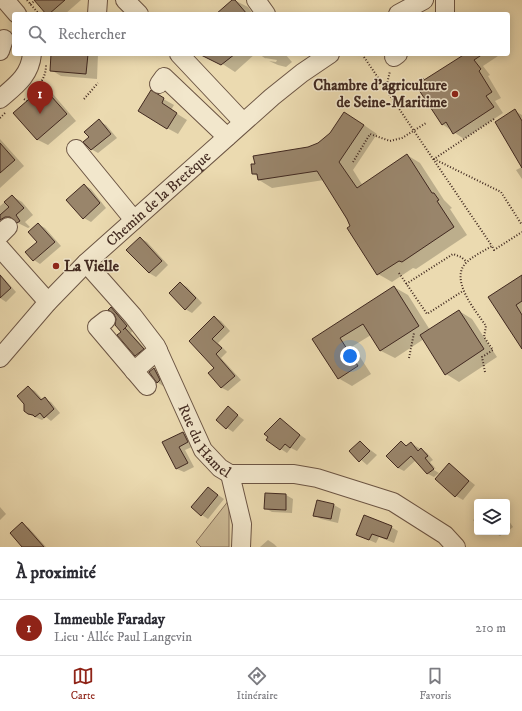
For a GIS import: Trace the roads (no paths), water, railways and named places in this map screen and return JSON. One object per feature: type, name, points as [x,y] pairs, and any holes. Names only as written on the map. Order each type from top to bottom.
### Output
[{"type":"street","points":[[5,0],[24,9]]},
{"type":"street","points":[[96,12],[98,0]]},
{"type":"street","points":[[125,0],[135,12]]},
{"type":"street","points":[[256,0],[265,12]]},
{"type":"street","points":[[444,0],[444,12]]},
{"type":"street","points":[[401,12],[419,1]]},
{"type":"street","points":[[0,99],[24,78],[31,62],[32,56]]},
{"type":"street","points":[[181,56],[243,122]]},
{"type":"street","name":"Chemin de la Bretèque","points":[[0,358],[48,302],[86,263],[243,122],[321,57]]},
{"type":"street","points":[[159,84],[164,77],[226,137]]},
{"type":"street","points":[[76,149],[134,220]]},
{"type":"street","points":[[0,248],[48,302]]},
{"type":"street","name":"Rue du Hamel","points":[[86,263],[133,316],[158,350],[203,450],[211,460],[230,474],[294,474],[317,478],[393,502],[445,536],[456,547]]},
{"type":"street","points":[[106,320],[97,327],[147,386]]},
{"type":"street","points":[[134,371],[158,350]]},
{"type":"street","points":[[230,474],[242,524],[241,547]]},
{"type":"place","name":"Chambre d'agriculture de Seine-Maritime","points":[[455,94]]},
{"type":"place","name":"Immeuble Faraday","points":[[40,114]]},
{"type":"place","name":"La Vielle","points":[[56,266]]}]
